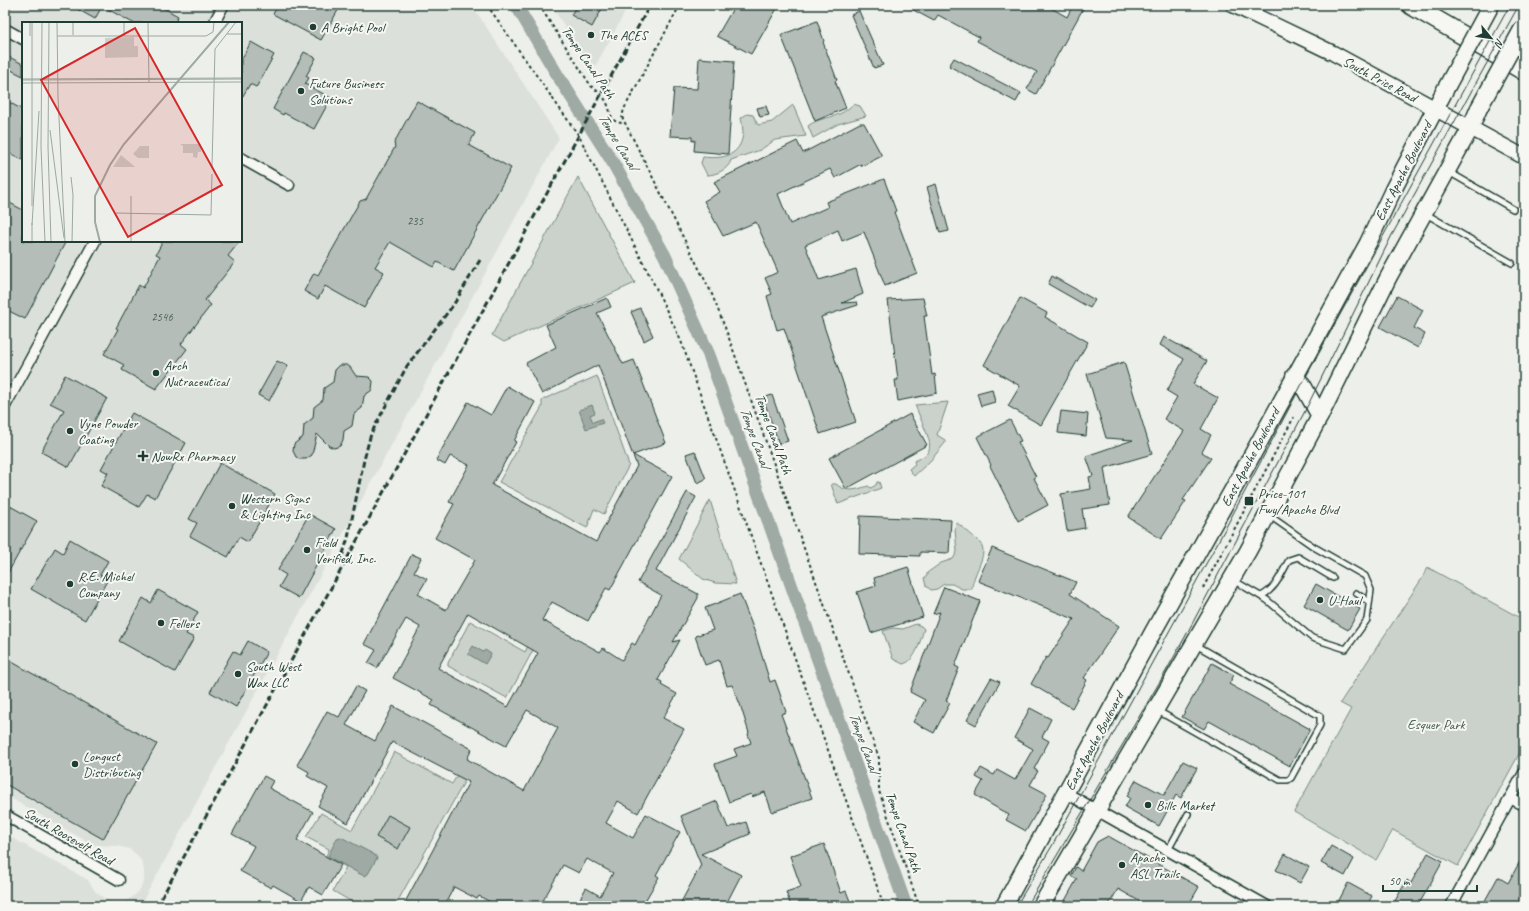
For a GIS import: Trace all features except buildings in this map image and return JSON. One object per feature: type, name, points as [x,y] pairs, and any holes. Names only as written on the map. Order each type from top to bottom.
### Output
[{"type":"highway","points":[[1411,5],[1524,71]]},
{"type":"main road","name":"South Price Road","points":[[1234,5],[1333,53],[1470,129],[1524,157]]},
{"type":"main road","name":"East Apache Boulevard","points":[[1004,906],[1152,632],[1241,475],[1368,242],[1435,109],[1491,5]]},
{"type":"main road","points":[[1041,906],[1267,515],[1320,416],[1388,278],[1470,129],[1479,108],[1524,26]]},
{"type":"main road","points":[[1294,376],[1302,384],[1320,416]]},
{"type":"street","points":[[215,22],[223,6]]},
{"type":"street","points":[[5,29],[22,38]]},
{"type":"street","points":[[242,159],[289,185]]},
{"type":"street","points":[[5,406],[94,242]]},
{"type":"street","points":[[1451,906],[1524,773]]},
{"type":"street","points":[[1066,793],[1267,906]]},
{"type":"street","points":[[1510,798],[1524,806]]},
{"type":"street","name":"South Roosevelt Road","points":[[5,815],[119,880]]},
{"type":"lane","points":[[1447,170],[1513,209]]},
{"type":"lane","points":[[1423,213],[1512,263]]},
{"type":"lane","points":[[1231,579],[1267,600],[1312,638],[1346,649],[1367,620],[1371,590],[1365,576],[1314,547],[1267,515]]},
{"type":"lane","points":[[1261,596],[1269,592],[1277,582],[1289,560],[1298,557],[1334,578]]},
{"type":"lane","points":[[1356,593],[1370,602]]},
{"type":"lane","points":[[1155,710],[1280,780],[1284,781],[1291,778],[1320,725],[1320,716],[1193,644]]},
{"type":"lane","points":[[1168,850],[1188,814]]},
{"type":"path","points":[[487,5],[579,136],[655,286],[681,341],[884,906]]},
{"type":"path","name":"Tempe Canal Path","points":[[540,5],[591,86],[602,95],[606,101],[614,121],[624,123],[688,244],[711,292],[879,758],[879,791],[919,906]]},
{"type":"path","points":[[624,123],[622,112],[680,5]]},
{"type":"path","points":[[1203,588],[1294,417]]},
{"type":"shaded area","points":[[5,5],[472,5],[559,138],[140,906],[5,906],[5,834],[88,880],[95,891],[105,899],[113,902],[123,902],[131,898],[139,891],[144,881],[142,862],[136,854],[129,849],[117,846],[93,845],[5,795]]},
{"type":"shaded area","name":"The ACES","points":[[551,5],[629,5],[596,65],[590,67]]},
{"type":"shaded area","points":[[592,405],[595,413],[590,415],[593,422],[601,419],[603,423],[586,429],[579,410]]},
{"type":"shaded area","points":[[473,646],[483,652],[485,650],[491,654],[485,664],[468,654]]},
{"type":"shaded area","points":[[341,837],[375,855],[377,858],[368,874],[365,876],[360,874],[328,856],[337,838]]},
{"type":"green space","points":[[853,104],[860,106],[866,116],[838,124],[813,138],[808,126],[819,120],[842,113]]},
{"type":"green space","points":[[793,105],[806,136],[775,140],[760,150],[731,160],[728,166],[722,171],[707,175],[701,163],[703,157],[723,157],[734,152],[738,148],[743,134],[741,118],[747,114],[753,115],[758,125],[772,122]]},
{"type":"green space","points":[[578,177],[635,283],[504,342],[492,335]]},
{"type":"green space","points":[[597,376],[629,465],[604,514],[594,509],[587,528],[499,482],[542,407],[542,401]]},
{"type":"green space","points":[[948,402],[937,435],[945,440],[945,443],[931,460],[914,476],[909,469],[915,464],[914,461],[928,452],[930,445],[915,405]]},
{"type":"green space","points":[[877,482],[879,482],[881,488],[838,504],[831,484],[836,484],[844,489],[851,490],[868,486],[871,488],[876,485]]},
{"type":"green space","points":[[710,500],[736,584],[715,583],[703,579],[679,559]]},
{"type":"green space","points":[[956,522],[980,543],[983,550],[983,555],[974,578],[972,589],[962,589],[952,584],[944,584],[937,589],[931,590],[926,586],[924,578],[927,576],[927,573],[941,563],[953,559],[957,552],[955,530]]},
{"type":"green space","name":"Esquer Park","points":[[1427,567],[1524,620],[1524,745],[1458,866],[1393,830],[1376,860],[1294,812],[1351,709],[1340,703],[1423,577]]},
{"type":"green space","points":[[470,621],[525,652],[533,636],[543,632],[507,698],[448,666],[448,663]]},
{"type":"green space","points":[[916,624],[924,629],[921,639],[914,655],[903,664],[893,659],[883,631],[893,628],[903,629]]},
{"type":"green space","points":[[394,752],[452,784],[464,764],[473,766],[395,906],[359,906],[333,891],[346,867],[326,856],[329,849],[306,837],[321,813],[352,830]]},
{"type":"waterway","name":"Tempe Canal","points":[[516,5],[558,76],[612,161],[665,256],[709,355],[906,906]]},
{"type":"tram line","points":[[1016,906],[1052,846],[1225,529],[1302,384],[1510,5]]},
{"type":"tram line","points":[[1027,906],[1184,639],[1304,413],[1392,235],[1519,5]]},
{"type":"railway","points":[[157,906],[650,5]]},
{"type":"railway","points":[[340,563],[348,538],[364,460],[370,437],[375,426],[407,366],[454,304],[480,260]]},
{"type":"place","name":"A Bright Pool","points":[[313,27]]},
{"type":"place","name":"The ACES","points":[[591,35]]},
{"type":"place","name":"Future Business Solutions","points":[[301,91]]},
{"type":"place","name":"Arch Nutraceutical","points":[[156,373]]},
{"type":"place","name":"Vyne Powder Coating","points":[[70,431]]},
{"type":"place","name":"NowRx Pharmacy","points":[[143,456]]},
{"type":"place","name":"Price-101 Fwy/Apache Blvd","points":[[1249,501]]},
{"type":"place","name":"Western Signs & Lighting Inc","points":[[232,506]]},
{"type":"place","name":"Field Verified, Inc.","points":[[307,550]]},
{"type":"place","name":"R.E. Michel Company","points":[[70,584]]},
{"type":"place","name":"U-Haul","points":[[1320,600]]},
{"type":"place","name":"Fellers","points":[[161,623]]},
{"type":"place","name":"South West Wax LLC","points":[[238,674]]},
{"type":"place","name":"Longust Distributing","points":[[75,764]]},
{"type":"place","name":"Bills Market","points":[[1148,805]]},
{"type":"place","name":"Apache ASL Trails","points":[[1122,865]]}]
